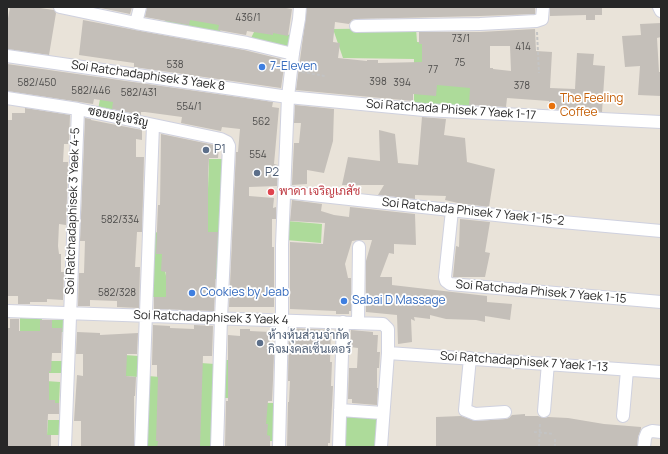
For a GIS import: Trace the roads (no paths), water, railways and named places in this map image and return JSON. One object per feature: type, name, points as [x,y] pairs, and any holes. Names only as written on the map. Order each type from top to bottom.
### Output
[{"type":"street","points":[[60,7],[136,23],[247,43],[293,54]]},
{"type":"street","points":[[136,23],[140,7]]},
{"type":"street","points":[[279,447],[282,245],[288,97],[300,7]]},
{"type":"street","points":[[356,26],[480,24],[538,21],[543,17],[543,7]]},
{"type":"street","points":[[659,7],[661,11]]},
{"type":"street","name":"Soi Ratchadaphisek 3 Yaek 8","points":[[7,56],[288,97]]},
{"type":"street","name":"Soi Ratchada Phisek 7 Yaek 1-17","points":[[288,97],[424,110],[661,122]]},
{"type":"street","name":"ซอยอยู่เจริญ","points":[[7,98],[78,109],[221,139],[227,142],[229,146],[221,318]]},
{"type":"street","name":"Soi Ratchadaphisek 3 Yaek 4-5","points":[[65,447],[78,109]]},
{"type":"street","points":[[141,447],[153,125]]},
{"type":"street","name":"Soi Ratchada Phisek 7 Yaek 1-15-2","points":[[285,192],[551,221],[661,231]]},
{"type":"street","name":"Soi Ratchada Phisek 7 Yaek 1-15","points":[[452,210],[445,277],[446,281],[450,284],[661,302]]},
{"type":"street","points":[[358,322],[359,247]]},
{"type":"street","name":"Soi Ratchadaphisek 3 Yaek 4","points":[[7,311],[381,324],[386,325],[388,329],[388,353]]},
{"type":"street","points":[[217,447],[221,318]]},
{"type":"street","points":[[339,447],[343,322]]},
{"type":"street","points":[[381,447],[388,353]]},
{"type":"street","name":"Soi Ratchadaphisek 7 Yaek 1-13","points":[[388,353],[661,372]]},
{"type":"street","points":[[470,358],[465,410],[475,414],[505,412]]},
{"type":"street","points":[[542,414],[548,364]]},
{"type":"street","points":[[623,416],[627,370]]},
{"type":"street","points":[[340,410],[383,413]]},
{"type":"street","points":[[644,447],[647,433],[652,431],[661,432]]},
{"type":"place","name":"7-Eleven","points":[[262,67]]},
{"type":"place","name":"The Feeling Coffee","points":[[552,106]]},
{"type":"place","name":"P1","points":[[206,150]]},
{"type":"place","name":"P2","points":[[257,173]]},
{"type":"place","name":"พาดา เจริญเภสัช","points":[[271,192]]},
{"type":"place","name":"Cookies by Jeab","points":[[192,293]]},
{"type":"place","name":"Sabai D Massage","points":[[344,301]]},
{"type":"place","name":"ห้างหุ้นส่วนจำกัด กิจมงคลเซ็นเตอร์","points":[[260,343]]}]
